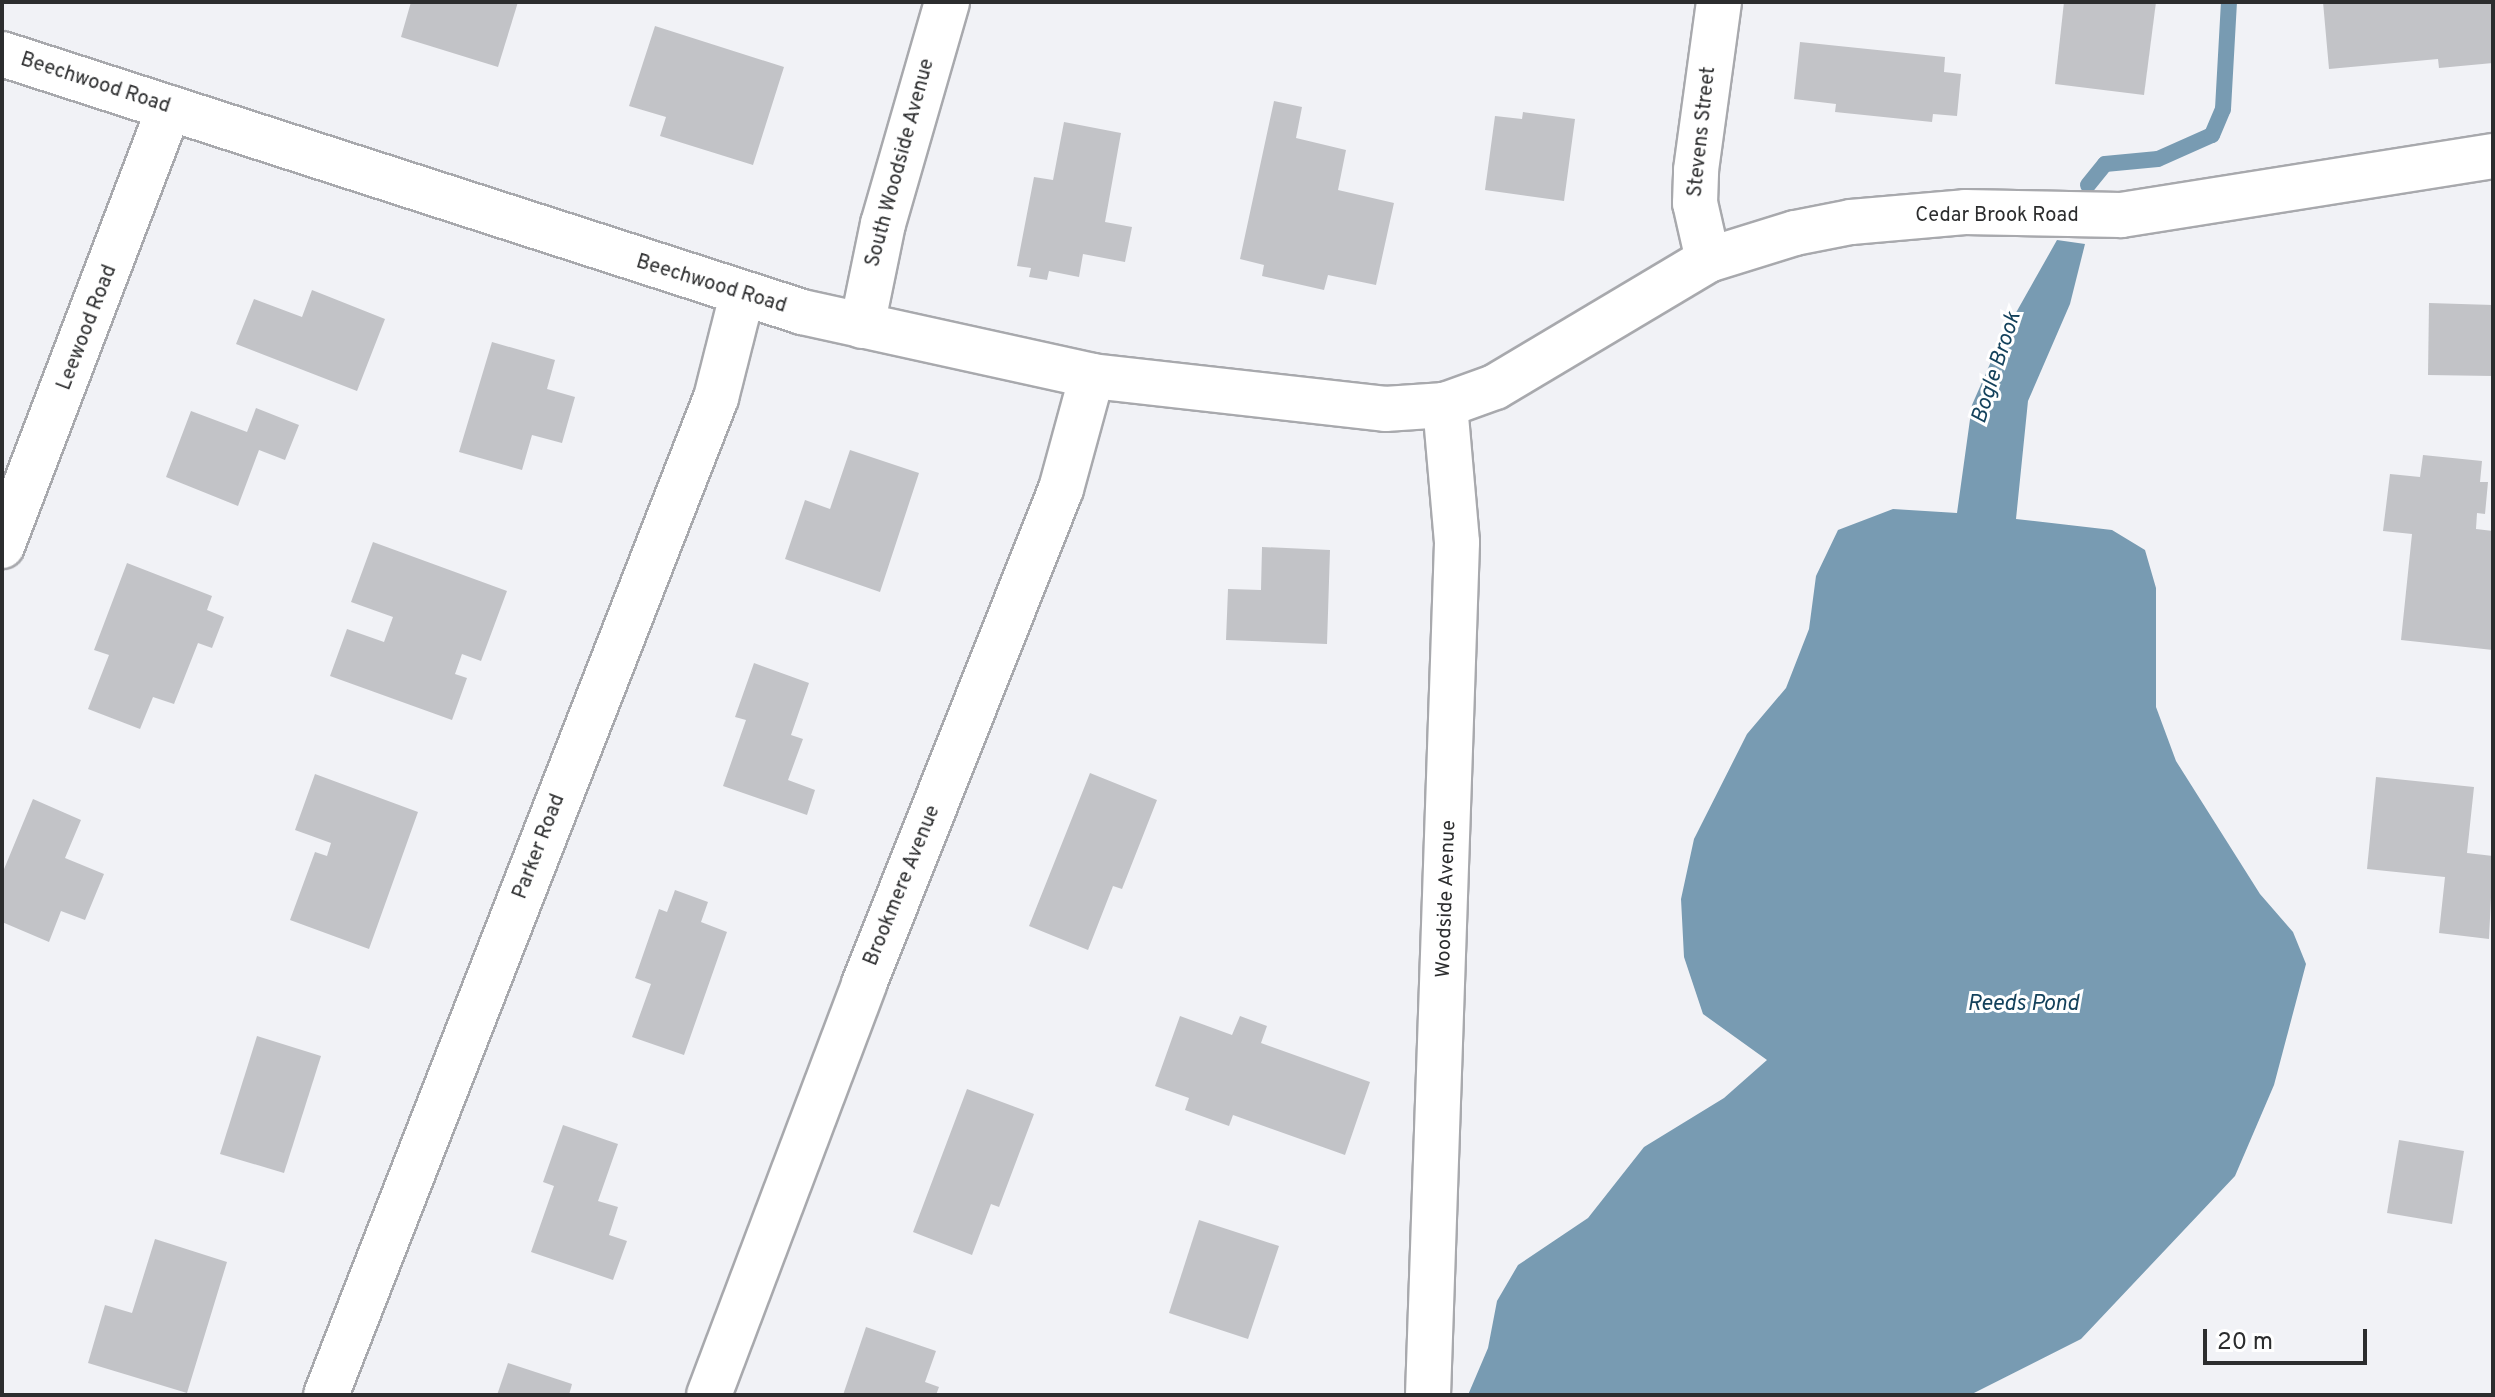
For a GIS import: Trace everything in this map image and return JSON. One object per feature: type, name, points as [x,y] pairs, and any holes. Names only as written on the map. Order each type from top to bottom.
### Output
[{"type":"street","name":"South Woodside Avenue","points":[[862,326],[883,224],[947,2]]},
{"type":"street","name":"Stevens Street","points":[[1708,260],[1695,203],[1696,170],[1719,2]]},
{"type":"street","name":"Beechwood Road","points":[[2,54],[742,295],[862,326],[1092,376],[1342,406],[1445,405]]},
{"type":"street","name":"Leewood Road","points":[[2,546],[169,108]]},
{"type":"street","name":"Cedar Brook Road","points":[[1445,405],[1543,362],[1708,260],[1752,244],[1851,222],[1965,212],[2121,215],[2493,156]]},
{"type":"street","name":"Parker Road","points":[[326,1395],[716,398],[742,295]]},
{"type":"street","name":"Brookmere Avenue","points":[[709,1395],[864,984],[1061,489],[1092,376]]},
{"type":"street","name":"Woodside Avenue","points":[[1428,1395],[1457,542],[1445,405]]},
{"type":"water","name":"Reeds Pond","points":[[2057,240],[2085,244],[2070,304],[2028,401],[2016,519],[2112,530],[2145,550],[2156,588],[2156,707],[2176,761],[2260,894],[2293,932],[2306,964],[2274,1085],[2235,1176],[2081,1339],[1970,1395],[1468,1395],[1488,1348],[1497,1301],[1518,1265],[1588,1218],[1644,1147],[1724,1098],[1767,1060],[1703,1014],[1684,957],[1681,899],[1694,839],[1747,734],[1786,688],[1809,629],[1816,576],[1838,530],[1893,509],[1957,513],[1972,405],[2000,341]]},
{"type":"building","points":[[411,2],[518,2],[498,67],[401,37]]},
{"type":"building","points":[[2064,2],[2156,2],[2144,95],[2055,84]]},
{"type":"building","points":[[2323,2],[2493,2],[2493,63],[2439,68],[2438,59],[2329,69]]},
{"type":"building","points":[[655,26],[784,67],[753,165],[660,136],[666,117],[629,106]]},
{"type":"building","points":[[1800,42],[1945,57],[1944,72],[1961,74],[1957,116],[1933,114],[1932,122],[1835,112],[1836,104],[1794,99]]},
{"type":"building","points":[[1274,101],[1302,107],[1296,138],[1346,150],[1338,190],[1394,203],[1376,285],[1328,275],[1324,290],[1262,276],[1264,265],[1240,259]]},
{"type":"building","points":[[1523,112],[1575,119],[1564,201],[1485,190],[1495,116],[1522,119]]},
{"type":"building","points":[[1064,122],[1121,133],[1105,222],[1132,227],[1125,262],[1083,254],[1079,277],[1049,271],[1047,280],[1029,277],[1031,268],[1017,266],[1034,177],[1053,180]]},
{"type":"building","points":[[312,290],[385,319],[357,391],[236,344],[254,299],[302,317]]},
{"type":"building","points":[[2429,303],[2493,305],[2493,376],[2428,375]]},
{"type":"building","points":[[492,342],[555,360],[547,389],[575,397],[562,443],[532,435],[522,470],[459,452]]},
{"type":"building","points":[[256,408],[299,425],[285,460],[259,450],[238,506],[166,477],[191,411],[247,432]]},
{"type":"building","points":[[850,450],[919,473],[880,592],[785,559],[805,500],[830,509]]},
{"type":"building","points":[[2423,455],[2482,461],[2480,482],[2488,482],[2485,514],[2477,513],[2476,529],[2493,531],[2493,650],[2401,640],[2412,534],[2383,531],[2390,474],[2420,477]]},
{"type":"building","points":[[373,542],[507,591],[481,661],[462,654],[455,674],[467,678],[452,720],[330,676],[347,629],[384,642],[393,617],[351,602]]},
{"type":"building","points":[[1262,547],[1330,550],[1327,644],[1226,640],[1228,589],[1261,590]]},
{"type":"building","points":[[127,563],[212,596],[207,610],[224,617],[212,648],[198,643],[174,704],[153,697],[140,729],[88,709],[109,655],[94,650]]},
{"type":"building","points":[[754,663],[809,683],[791,735],[803,739],[788,780],[815,790],[807,815],[723,786],[746,720],[735,717]]},
{"type":"building","points":[[1090,773],[1157,800],[1122,889],[1113,886],[1088,950],[1029,926]]},
{"type":"building","points":[[315,774],[418,812],[369,949],[290,920],[315,852],[327,856],[331,843],[295,830]]},
{"type":"building","points":[[2376,777],[2474,787],[2467,853],[2493,856],[2489,939],[2439,933],[2445,877],[2367,869]]},
{"type":"building","points":[[33,799],[81,820],[65,858],[104,874],[85,920],[61,911],[49,942],[2,922],[2,874]]},
{"type":"building","points":[[675,890],[708,902],[701,922],[727,932],[684,1055],[632,1037],[651,984],[635,978],[659,909],[667,912]]},
{"type":"building","points":[[1180,1016],[1232,1035],[1240,1016],[1267,1026],[1261,1043],[1370,1082],[1345,1155],[1233,1115],[1229,1126],[1185,1110],[1189,1098],[1155,1086]]},
{"type":"building","points":[[257,1036],[321,1056],[284,1173],[220,1154]]},
{"type":"building","points":[[967,1089],[1034,1114],[999,1207],[991,1204],[972,1255],[913,1232]]},
{"type":"building","points":[[563,1125],[618,1144],[598,1201],[618,1207],[609,1235],[627,1241],[613,1280],[531,1252],[554,1186],[543,1182]]},
{"type":"building","points":[[2399,1140],[2464,1151],[2452,1224],[2387,1213]]},
{"type":"building","points":[[1199,1220],[1279,1246],[1248,1339],[1169,1313]]},
{"type":"building","points":[[155,1239],[227,1262],[187,1393],[88,1363],[105,1305],[132,1313]]},
{"type":"building","points":[[866,1327],[936,1351],[925,1382],[939,1387],[936,1395],[843,1395]]},
{"type":"building","points":[[508,1363],[572,1384],[569,1395],[497,1395]]},
{"type":"waterway","name":"Bogle Brook","points":[[2088,185],[2105,164],[2158,159],[2212,135],[2223,109],[2229,2]]}]
